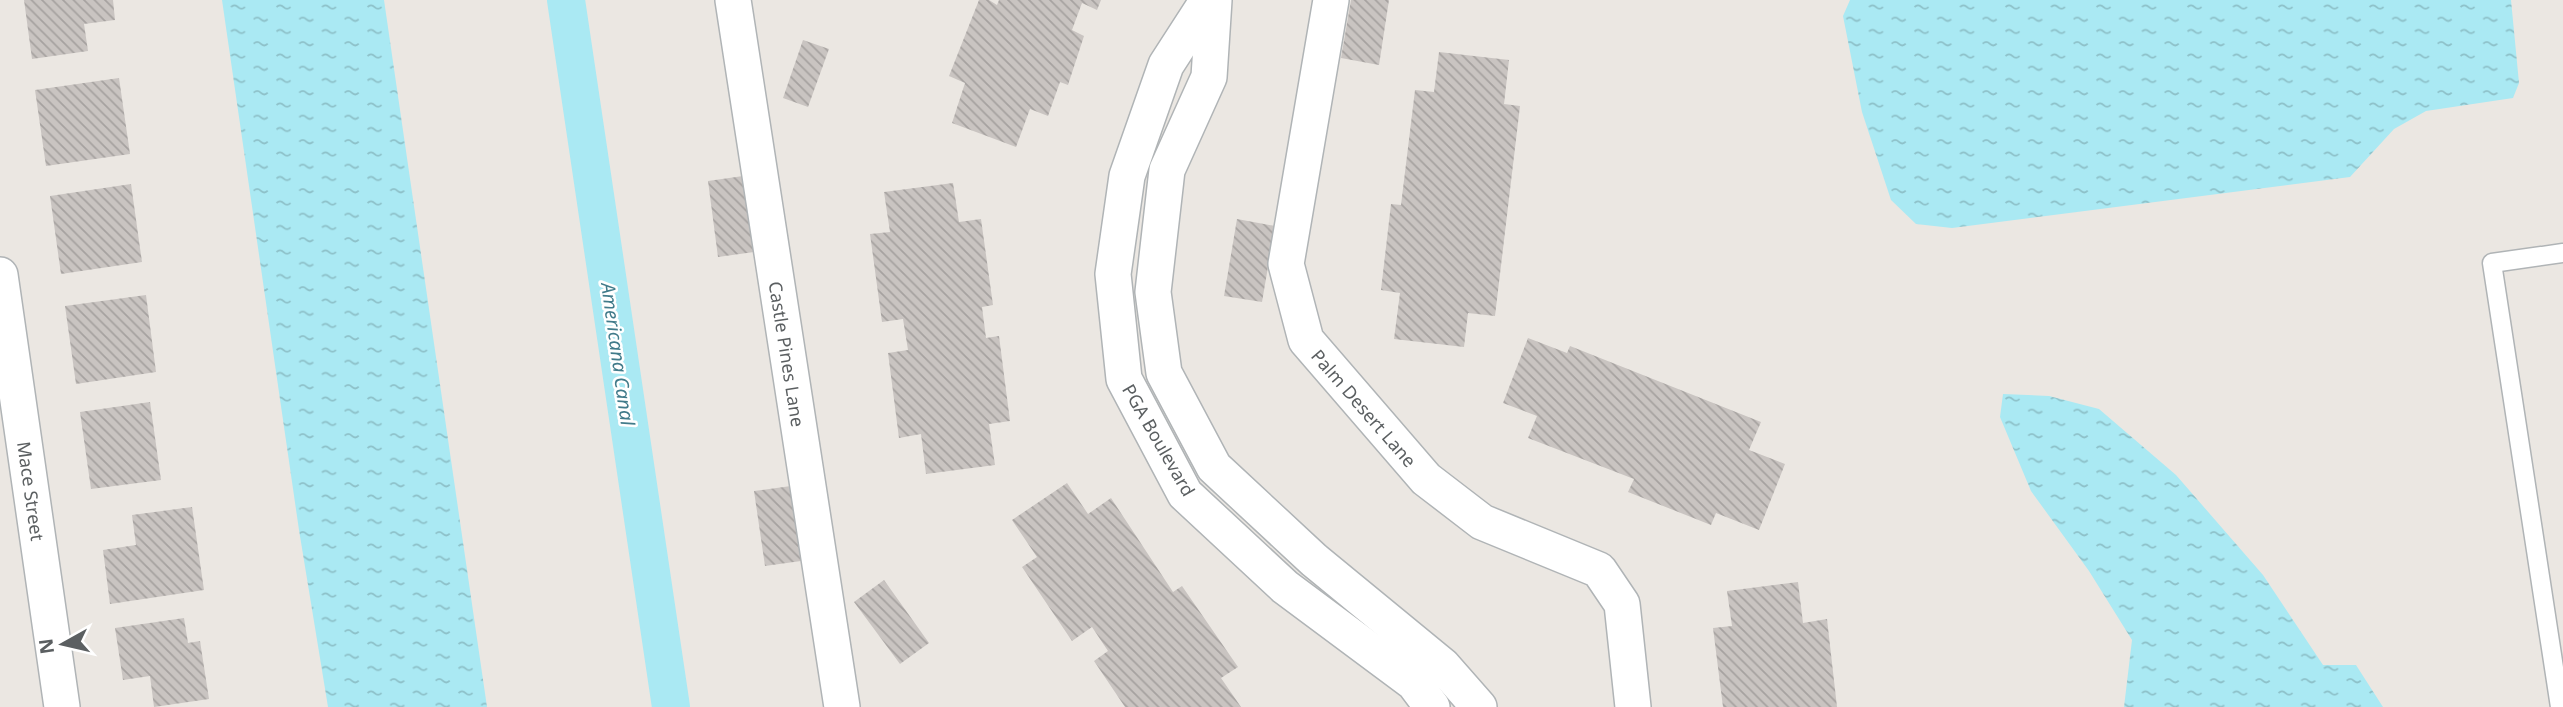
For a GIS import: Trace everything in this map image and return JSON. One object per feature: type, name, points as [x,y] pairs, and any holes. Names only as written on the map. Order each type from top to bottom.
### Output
[{"type":"street","name":"Castle Pines Lane","points":[[733,0],[842,707]]},
{"type":"street","name":"PGA Boulevard","points":[[1208,0],[1166,65],[1127,176],[1113,274],[1124,379],[1185,494],[1285,587],[1413,683],[1432,707]]},
{"type":"street","name":"PGA Boulevard","points":[[1214,0],[1209,77],[1167,170],[1153,292],[1164,373],[1214,467],[1314,559],[1443,666],[1479,707]]},
{"type":"street","name":"Palm Desert Lane","points":[[1331,0],[1286,264],[1306,340],[1426,479],[1482,522],[1599,570],[1622,604],[1633,707]]},
{"type":"street","name":"Mace Street","points":[[0,275],[62,707]]},
{"type":"lane","points":[[2560,707],[2492,263],[2563,253]]},
{"type":"water","points":[[222,0],[384,0],[487,707],[328,707],[299,530]]},
{"type":"water","points":[[1850,0],[2511,0],[2519,83],[2513,98],[2426,111],[2394,129],[2350,177],[1952,228],[1916,224],[1891,200],[1862,112],[1843,16]]},
{"type":"water","points":[[2003,394],[2049,396],[2099,409],[2176,475],[2263,575],[2323,665],[2356,665],[2383,707],[2124,707],[2132,640],[2089,571],[2031,491],[2000,417]]},
{"type":"building","points":[[24,0],[113,0],[115,20],[84,24],[88,51],[32,59]]},
{"type":"building","points":[[979,0],[989,0],[997,5],[999,0],[1101,0],[1097,10],[1082,3],[1072,30],[1084,36],[1068,85],[1060,82],[1048,116],[1030,109],[1016,147],[952,123],[965,83],[949,76]]},
{"type":"building","points":[[1351,0],[1389,0],[1379,65],[1341,58]]},
{"type":"building","points":[[803,40],[829,49],[808,107],[783,98]]},
{"type":"building","points":[[1439,52],[1509,60],[1504,104],[1520,106],[1495,316],[1468,313],[1464,347],[1394,339],[1400,293],[1381,290],[1391,204],[1401,205],[1415,90],[1434,92]]},
{"type":"building","points":[[119,78],[130,154],[46,166],[35,90]]},
{"type":"building","points":[[743,176],[754,252],[718,257],[708,181]]},
{"type":"building","points":[[953,183],[959,222],[981,219],[993,305],[982,307],[986,338],[999,336],[1010,421],[989,424],[995,465],[926,474],[921,434],[899,438],[888,353],[908,350],[903,319],[882,322],[870,234],[890,232],[884,192]]},
{"type":"building","points":[[131,184],[142,262],[61,274],[50,196]]},
{"type":"building","points":[[1237,219],[1275,226],[1262,302],[1224,296]]},
{"type":"building","points":[[146,295],[156,372],[76,384],[65,306]]},
{"type":"building","points":[[1528,338],[1567,353],[1570,346],[1761,422],[1749,450],[1785,464],[1759,530],[1716,513],[1711,525],[1628,492],[1634,479],[1528,438],[1537,416],[1503,403]]},
{"type":"building","points":[[150,402],[161,480],[91,489],[80,412]]},
{"type":"building","points":[[1067,483],[1088,514],[1111,498],[1173,592],[1182,586],[1238,667],[1221,678],[1241,707],[1125,707],[1094,661],[1108,651],[1092,627],[1072,641],[1022,567],[1037,557],[1012,520]]},
{"type":"building","points":[[791,486],[801,561],[765,566],[754,491]]},
{"type":"building","points":[[192,507],[204,590],[110,604],[103,550],[136,545],[132,515]]},
{"type":"building","points":[[884,580],[929,643],[900,664],[854,602]]},
{"type":"building","points":[[1798,582],[1803,623],[1827,619],[1837,707],[1723,707],[1713,628],[1732,626],[1727,591]]},
{"type":"building","points":[[184,618],[188,643],[200,641],[209,699],[154,707],[150,676],[123,680],[115,628]]},
{"type":"waterway","name":"Americana Canal","points":[[566,0],[671,707]]}]
